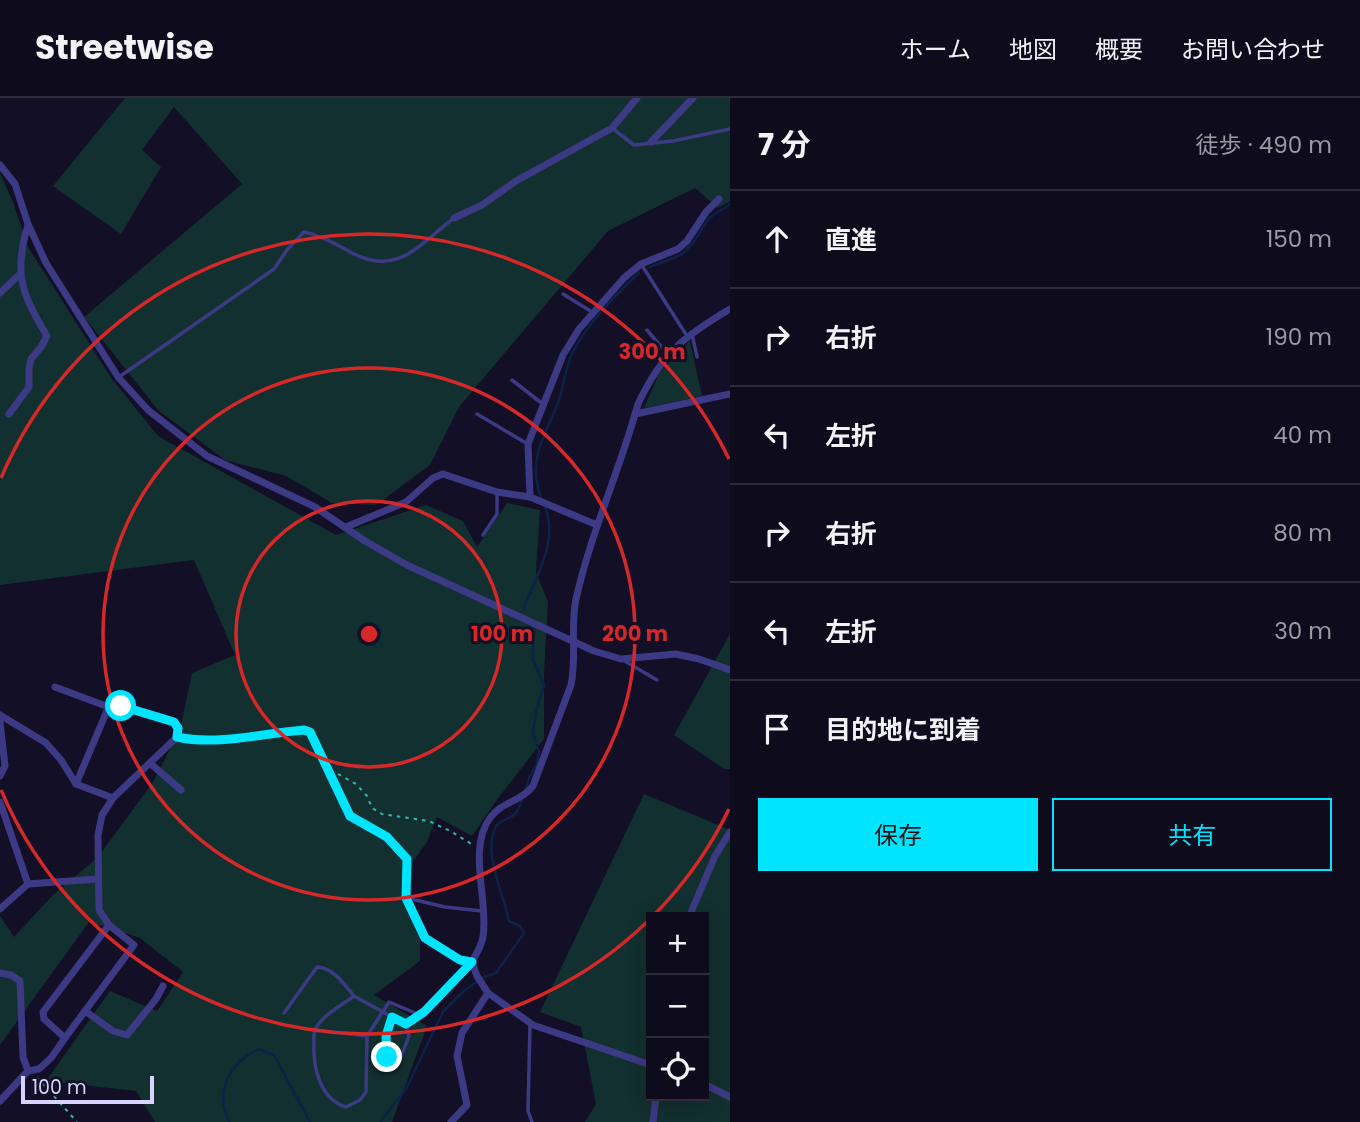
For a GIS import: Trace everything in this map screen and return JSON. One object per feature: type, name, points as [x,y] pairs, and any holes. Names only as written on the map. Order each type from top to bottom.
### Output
[{"type":"street","points":[[454,218],[482,205],[516,181],[612,128],[637,98]]},
{"type":"street","points":[[651,142],[693,98]]},
{"type":"street","points":[[0,164],[15,184],[28,224],[46,263],[118,377],[148,410],[207,456],[315,507],[407,565],[594,651],[621,659],[676,654],[730,670]]},
{"type":"street","points":[[530,497],[528,444],[563,355],[592,312],[624,278],[641,264],[678,249],[719,199]]},
{"type":"street","points":[[9,414],[29,387],[31,359],[47,337],[28,306],[20,274],[28,224]]},
{"type":"street","points":[[0,293],[20,274]]},
{"type":"street","points":[[646,1063],[530,1023],[488,993],[472,962],[483,939],[480,849],[489,818],[502,806],[527,795],[533,786],[570,685],[574,669],[575,603],[597,525],[648,382],[668,355],[689,334],[730,309]]},
{"type":"street","points":[[635,414],[730,394]]},
{"type":"street","points":[[345,527],[406,502],[433,478],[443,474],[497,492],[530,497],[597,525]]},
{"type":"street","points":[[0,1101],[30,1071],[39,1069],[51,1058],[134,945],[109,925],[99,910],[98,835],[102,815],[113,797],[177,737],[178,728],[174,722],[121,706],[109,706],[55,687]]},
{"type":"street","points":[[76,784],[109,706]]},
{"type":"street","points":[[0,715],[46,743],[76,784],[113,797]]},
{"type":"street","points":[[0,722],[5,766],[0,776]]},
{"type":"street","points":[[150,763],[181,790]]},
{"type":"street","points":[[0,805],[28,884]]},
{"type":"street","points":[[691,912],[715,856],[730,832]]},
{"type":"street","points":[[0,909],[28,884],[98,879]]},
{"type":"street","points":[[65,1038],[44,1019],[43,1012],[109,925]]},
{"type":"street","points":[[0,973],[11,975],[20,981],[23,1057],[30,1071]]},
{"type":"street","points":[[85,1011],[113,1031],[127,1035],[163,986]]},
{"type":"street","points":[[451,1122],[467,1105],[457,1056],[461,1033],[488,993]]},
{"type":"street","points":[[709,1086],[730,1097]]},
{"type":"street","points":[[653,1122],[655,1101]]},
{"type":"lane","points":[[612,128],[634,145],[673,141],[730,129]]},
{"type":"lane","points":[[118,377],[274,269],[304,232],[320,235],[358,256],[383,263],[400,259],[454,218]]},
{"type":"lane","points":[[641,264],[689,334],[697,357]]},
{"type":"lane","points":[[563,294],[592,312]]},
{"type":"lane","points":[[647,330],[668,355]]},
{"type":"lane","points":[[512,380],[545,405]]},
{"type":"lane","points":[[477,414],[528,444]]},
{"type":"lane","points":[[483,535],[498,514],[497,492]]},
{"type":"lane","points":[[621,659],[657,680]]},
{"type":"lane","points":[[177,737],[225,739],[304,730],[313,736],[350,816],[387,837],[407,859],[406,898],[425,938],[460,960],[472,962]]},
{"type":"lane","points":[[406,898],[445,907],[484,911]]},
{"type":"lane","points":[[406,1024],[420,1015],[472,962]]},
{"type":"lane","points":[[284,1013],[317,967],[324,968],[339,977],[354,996],[406,1024],[409,1036],[401,1058]]},
{"type":"lane","points":[[354,996],[314,1030],[315,1072],[327,1094],[337,1104],[346,1107],[360,1100],[366,1092],[367,1036],[389,1002],[420,1015]]},
{"type":"lane","points":[[387,1057],[386,1036],[392,1017]]},
{"type":"lane","points":[[530,1023],[528,1111],[532,1122]]},
{"type":"lane","points":[[314,1030],[367,1036]]},
{"type":"path","points":[[330,771],[356,785],[367,796],[372,808],[382,814],[429,821],[480,849]]},
{"type":"path","points":[[30,1071],[77,1122]]},
{"type":"green space","points":[[125,98],[730,98],[730,201],[718,208],[695,188],[608,231],[459,407],[430,465],[376,505],[332,503],[286,476],[225,460],[159,411],[84,317],[242,184],[174,107],[142,150],[161,167],[121,234],[53,186]]},
{"type":"green space","points":[[0,173],[28,247],[112,379],[158,436],[336,535],[426,505],[463,521],[477,547],[507,503],[540,510],[536,572],[548,602],[544,739],[472,836],[437,817],[427,842],[412,863],[404,898],[420,929],[420,961],[374,995],[427,1026],[392,1122],[155,1122],[136,1091],[46,1081],[110,991],[157,1011],[183,972],[140,938],[89,922],[0,1045],[0,916],[14,937],[53,895],[98,857],[153,782],[180,730],[192,673],[235,655],[194,560],[0,585]]},
{"type":"green space","points":[[690,341],[702,396],[644,408],[659,373]]},
{"type":"green space","points":[[730,634],[730,769],[724,769],[674,735]]},
{"type":"green space","points":[[644,794],[730,830],[730,1122],[585,1122],[596,1104],[581,1027],[540,1012]]},
{"type":"waterway","points":[[650,267],[681,255],[693,243],[709,218],[730,204]]},
{"type":"waterway","points":[[542,500],[536,462],[560,397],[570,358],[595,319],[639,273]]},
{"type":"waterway","points":[[524,608],[548,545],[549,520],[545,507]]},
{"type":"waterway","points":[[525,792],[537,764],[539,752],[533,732],[544,685],[533,660],[533,645],[527,629]]},
{"type":"waterway","points":[[380,1122],[406,1089],[443,1012],[465,990],[484,977],[496,973],[524,933],[520,926],[509,921],[495,872],[491,846],[497,825],[516,813],[523,798]]},
{"type":"waterway","points":[[229,1122],[223,1100],[228,1079],[240,1061],[259,1049],[274,1055],[310,1122]]},
{"type":"route","points":[[121,706],[174,722],[178,728],[177,737],[187,739],[225,739],[304,730],[310,732],[350,816],[387,837],[402,852],[407,859],[406,898],[425,938],[460,960],[472,962],[424,1012],[406,1024],[392,1017],[386,1036],[387,1057]]}]
